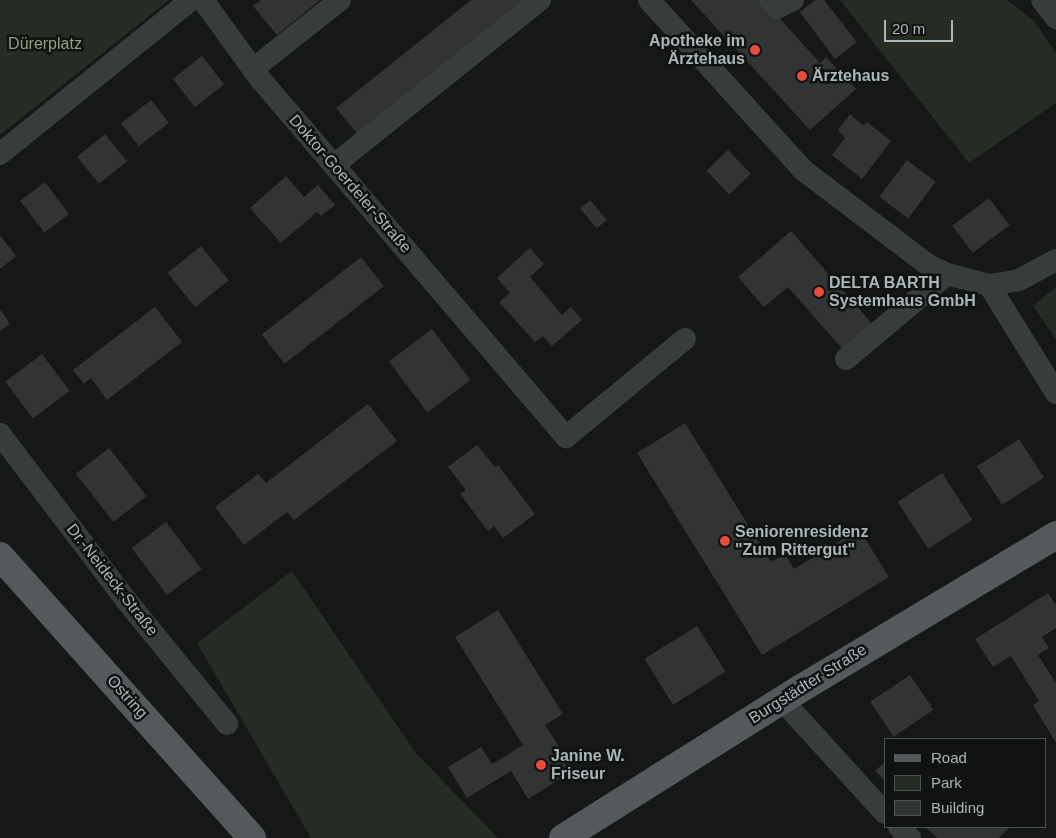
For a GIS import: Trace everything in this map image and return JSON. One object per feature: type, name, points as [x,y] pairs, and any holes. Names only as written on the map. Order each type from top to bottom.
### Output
[{"type":"main road","name":"Burgstädter Straße","points":[[563,838],[782,700],[1056,535]]},
{"type":"main road","name":"Ostring","points":[[0,556],[252,838]]},
{"type":"street","points":[[0,154],[191,0]]},
{"type":"street","name":"Doktor-Goerdeler-Straße","points":[[203,0],[253,69],[566,436],[684,339]]},
{"type":"street","points":[[253,69],[340,0]]},
{"type":"street","points":[[334,165],[540,0]]},
{"type":"street","points":[[649,0],[803,170],[888,238],[947,274],[989,285],[1019,280],[1056,260]]},
{"type":"street","points":[[770,0],[777,8],[793,0]]},
{"type":"street","points":[[1042,0],[1056,18]]},
{"type":"street","points":[[846,359],[947,274]]},
{"type":"street","points":[[989,285],[1056,393]]},
{"type":"street","name":"Dr.-Neideck-Straße","points":[[0,434],[126,600],[227,724]]},
{"type":"street","points":[[782,700],[884,812]]},
{"type":"street","points":[[900,828],[910,838]]},
{"type":"green space","name":"Dürerplatz","points":[[0,0],[169,0],[0,135]]},
{"type":"green space","points":[[840,0],[1007,0],[1034,21],[1056,53],[1056,103],[969,163]]},
{"type":"green space","points":[[1056,287],[1056,339],[1033,306]]},
{"type":"green space","points":[[292,571],[415,752],[498,838],[311,838],[197,643]]},
{"type":"building","points":[[261,0],[320,0],[277,35],[253,6]]},
{"type":"building","points":[[471,0],[534,0],[360,137],[336,108]]},
{"type":"building","name":"Ärztehaus","points":[[691,0],[763,0],[820,63],[826,57],[856,89],[810,130]]},
{"type":"building","points":[[815,0],[824,0],[857,42],[835,59],[800,12]]},
{"type":"building","points":[[202,56],[224,84],[195,107],[173,79]]},
{"type":"building","points":[[151,100],[169,123],[139,146],[121,123]]},
{"type":"building","points":[[850,114],[864,126],[867,122],[891,141],[862,179],[832,155],[845,138],[838,130]]},
{"type":"building","points":[[105,134],[127,161],[99,184],[77,157]]},
{"type":"building","points":[[728,150],[751,174],[729,195],[706,171]]},
{"type":"building","points":[[907,160],[936,182],[908,218],[879,197]]},
{"type":"building","points":[[286,176],[304,197],[318,185],[335,205],[321,216],[317,212],[281,243],[250,208]]},
{"type":"building","points":[[45,182],[69,214],[44,233],[20,201]]},
{"type":"building","points":[[989,198],[1009,225],[973,253],[952,226]]},
{"type":"building","points":[[590,200],[607,220],[597,228],[580,208]]},
{"type":"building","name":"DELTA BARTH Systemhaus GmbH","points":[[791,231],[873,325],[844,351],[788,287],[764,307],[738,277]]},
{"type":"building","points":[[0,235],[16,256],[0,269]]},
{"type":"building","points":[[201,246],[229,280],[195,307],[168,273]]},
{"type":"building","points":[[530,248],[544,264],[530,277],[562,315],[571,307],[582,320],[552,346],[543,336],[535,342],[499,302],[510,293],[497,278]]},
{"type":"building","points":[[361,257],[384,286],[284,364],[262,335]]},
{"type":"building","points":[[155,307],[182,342],[107,400],[91,378],[84,384],[73,370]]},
{"type":"building","points":[[0,309],[10,324],[0,331]]},
{"type":"building","points":[[432,329],[471,380],[427,413],[389,361]]},
{"type":"building","points":[[42,354],[70,391],[33,418],[5,382]]},
{"type":"building","points":[[368,404],[397,441],[294,520],[287,512],[244,545],[215,507],[258,474],[266,483]]},
{"type":"building","name":"Seniorenresidenz \"Zum Rittergut\"","points":[[685,423],[771,562],[785,554],[794,569],[859,529],[889,577],[762,655],[637,453]]},
{"type":"building","points":[[1019,439],[1044,478],[1002,505],[977,466]]},
{"type":"building","points":[[477,445],[495,467],[498,465],[535,514],[503,538],[494,526],[488,531],[460,494],[466,490],[448,467]]},
{"type":"building","points":[[109,448],[147,496],[113,522],[76,474]]},
{"type":"building","points":[[942,473],[972,520],[928,549],[898,502]]},
{"type":"building","points":[[166,522],[202,569],[167,595],[132,548]]},
{"type":"building","points":[[1048,593],[1056,605],[1056,628],[1042,637],[1049,648],[1038,655],[1056,683],[1056,743],[1033,705],[1039,701],[1011,656],[993,667],[975,639]]},
{"type":"building","points":[[498,610],[563,714],[545,725],[574,770],[528,799],[511,771],[467,798],[448,767],[481,747],[492,764],[523,745],[455,637]]},
{"type":"building","points":[[697,626],[726,672],[673,705],[644,659]]},
{"type":"building","points":[[910,675],[933,710],[894,737],[870,702]]},
{"type":"building","points":[[884,763],[884,779],[875,771]]},
{"type":"building","points":[[926,828],[1009,828],[999,838],[937,838]]},
{"type":"place","name":"Apotheke im Ärztehaus","points":[[755,50]]},
{"type":"place","name":"Ärztehaus","points":[[802,76]]},
{"type":"place","name":"DELTA BARTH Systemhaus GmbH","points":[[819,292]]},
{"type":"place","name":"Seniorenresidenz \"Zum Rittergut\"","points":[[725,541]]},
{"type":"place","name":"Janine W. Friseur","points":[[541,765]]}]
